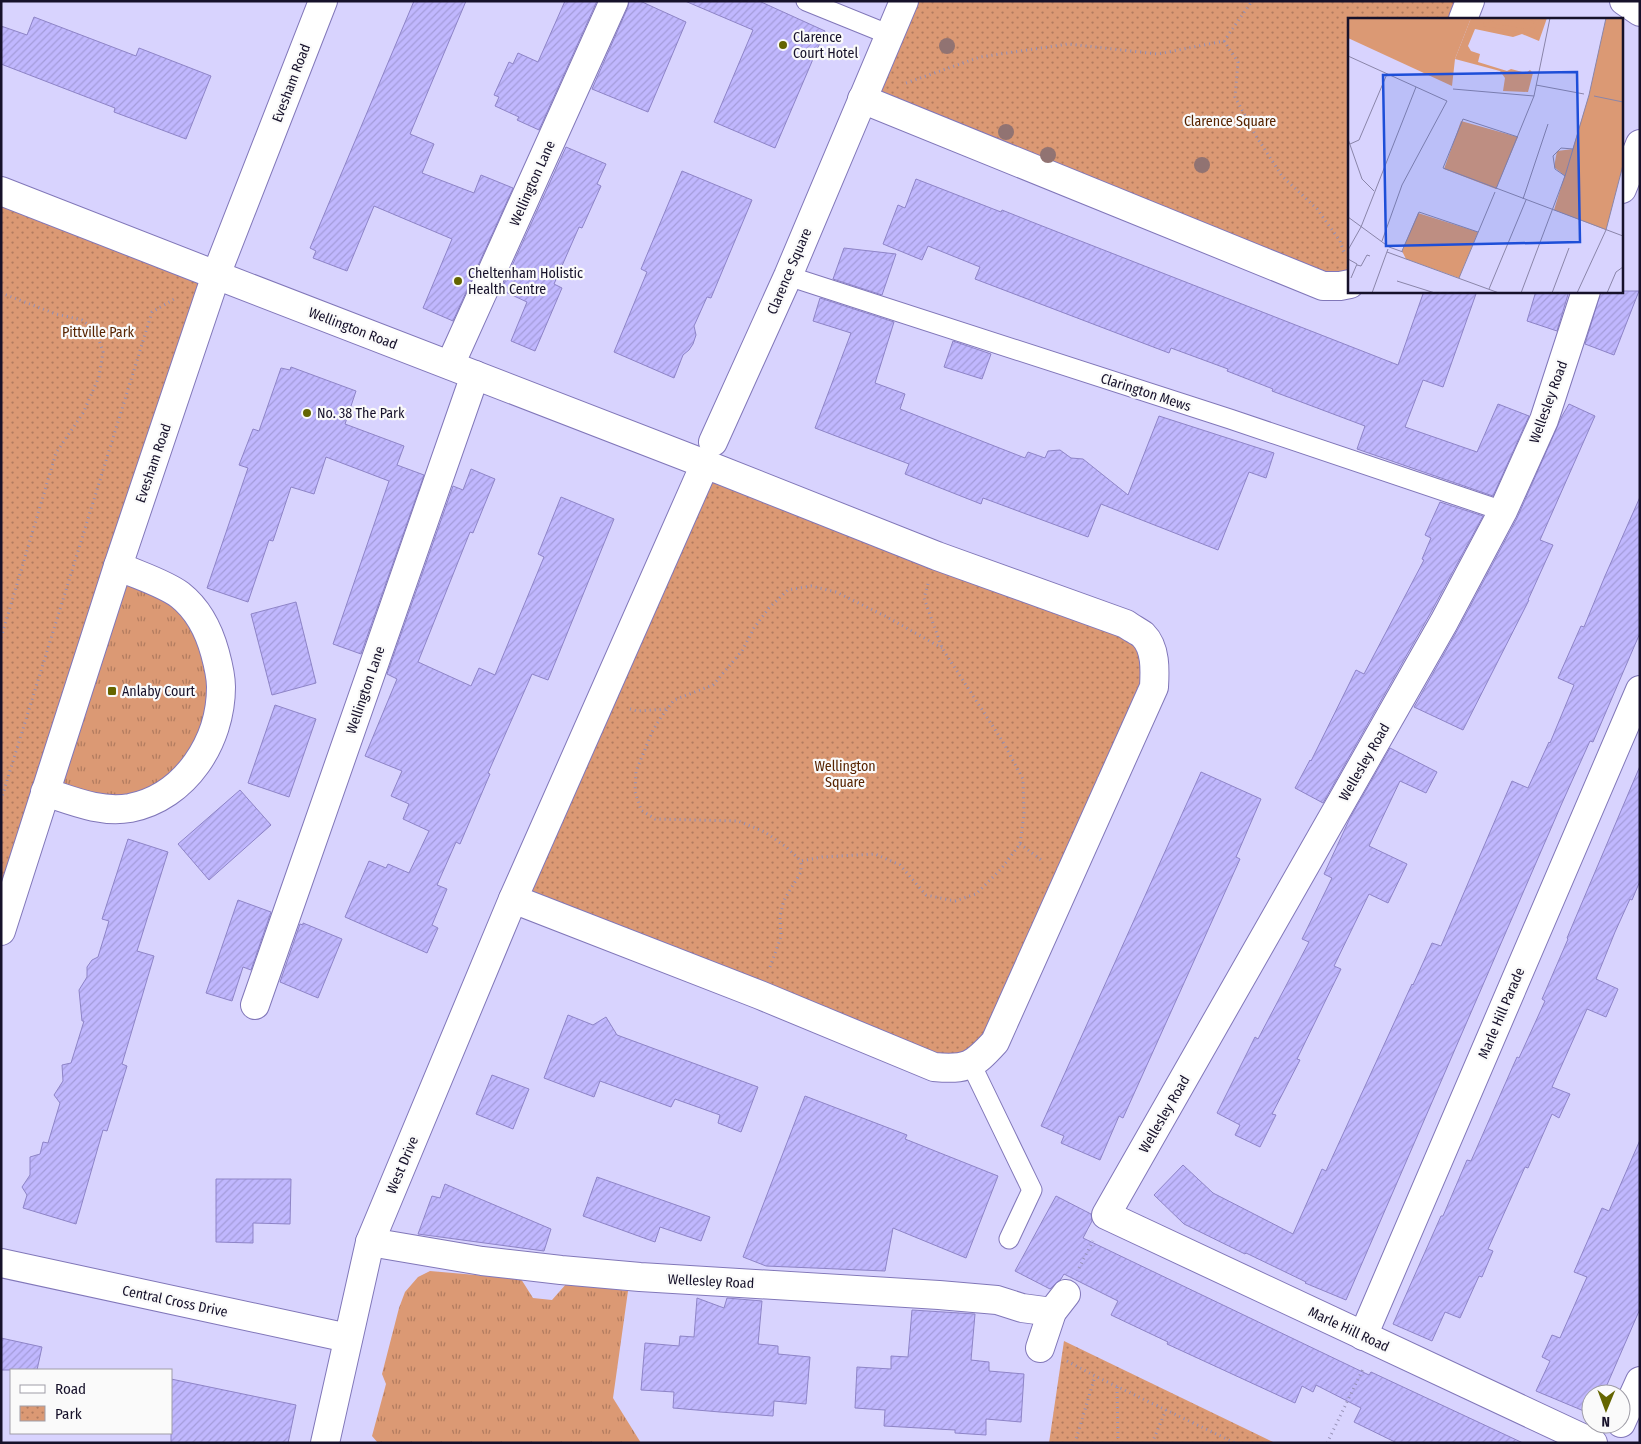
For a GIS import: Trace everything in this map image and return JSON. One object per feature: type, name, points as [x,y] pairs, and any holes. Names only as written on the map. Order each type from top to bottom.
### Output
[{"type":"street","name":"Evesham Road","points":[[1,932],[118,566],[216,275],[323,1]]},
{"type":"street","name":"Wellington Lane","points":[[450,366],[614,1]]},
{"type":"street","name":"Clarence Square","points":[[709,453],[788,276],[904,1]]},
{"type":"street","points":[[1463,18],[1470,1]]},
{"type":"street","points":[[1624,1],[1640,12]]},
{"type":"street","points":[[862,99],[1323,286],[1340,286],[1348,271]]},
{"type":"street","points":[[1624,184],[1640,144]]},
{"type":"street","name":"Wellington Road","points":[[1,191],[450,366],[709,453]]},
{"type":"street","name":"Wellesley Road","points":[[1106,1216],[1444,622],[1503,511],[1544,420],[1586,292]]},
{"type":"street","name":"Wellington Lane","points":[[254,1005],[476,375]]},
{"type":"street","points":[[709,453],[937,556],[1126,624],[1144,636],[1152,652],[1155,670],[1154,687],[995,1042],[981,1057],[971,1064],[955,1069],[934,1067],[760,995],[514,899],[709,453]]},
{"type":"street","points":[[45,792],[100,809],[116,810],[131,808],[148,802],[168,792],[185,779],[207,747],[214,730],[221,686],[212,640],[202,619],[180,595],[118,566]]},
{"type":"street","name":"Marle Hill Parade","points":[[1363,1336],[1640,690]]},
{"type":"street","name":"West Drive","points":[[325,1443],[370,1242],[514,899]]},
{"type":"street","name":"Marle Hill Road","points":[[1106,1216],[1593,1443]]},
{"type":"street","name":"Wellesley Road","points":[[370,1242],[472,1259],[560,1270],[640,1277],[997,1300],[1022,1308],[1059,1303]]},
{"type":"street","name":"Central Cross Drive","points":[[1,1263],[348,1338]]},
{"type":"street","points":[[1051,1353],[1059,1303]]},
{"type":"street","points":[[1631,1401],[1640,1381]]},
{"type":"lane","points":[[806,1],[890,35]]},
{"type":"lane","name":"Clarington Mews","points":[[788,276],[1220,416],[1503,511]]},
{"type":"lane","points":[[971,1064],[1032,1190],[1009,1239]]},
{"type":"path","points":[[862,99],[980,57],[1068,44],[1158,54],[1224,41],[1252,1]]},
{"type":"path","points":[[1224,41],[1238,62],[1235,97],[1256,136],[1282,176],[1317,209],[1340,240],[1348,271]]},
{"type":"path","points":[[1,800],[152,312],[216,275]]},
{"type":"path","points":[[1,293],[56,314],[82,320],[96,331],[103,352],[99,378],[83,413],[56,453],[1,638]]},
{"type":"path","points":[[801,861],[822,856],[874,854],[900,865],[926,895],[954,901],[976,894],[1001,869],[1020,844],[1024,816],[1023,779],[1003,742],[942,648],[924,598],[937,556]]},
{"type":"path","points":[[801,861],[765,832],[738,821],[655,819],[641,810],[635,792],[636,771],[653,730],[674,700],[713,685],[742,651],[754,628],[769,608],[788,590],[811,586],[836,592],[885,616],[942,648]]},
{"type":"path","points":[[601,701],[637,711],[668,709]]},
{"type":"path","points":[[760,995],[781,937],[780,916],[784,900],[800,872],[801,861]]},
{"type":"path","points":[[1059,1303],[1106,1216]]},
{"type":"path","points":[[1327,1443],[1365,1364],[1353,1359],[1363,1336]]},
{"type":"path","points":[[1051,1353],[1117,1387],[1235,1443]]},
{"type":"path","points":[[1075,1443],[1095,1376]]},
{"type":"path","points":[[1117,1387],[1118,1443]]},
{"type":"path","points":[[1152,1443],[1166,1410]]},
{"type":"green space","name":"Clarence Square","points":[[904,1],[1470,1],[1463,18],[1348,18],[1348,283],[862,99]]},
{"type":"green space","name":"Pittville Park","points":[[1,191],[216,275],[1,938]]},
{"type":"green space","name":"Wellington Square","points":[[705,464],[1126,624],[1155,670],[995,1042],[955,1069],[513,899]]},
{"type":"green space","points":[[118,566],[202,619],[213,730],[147,802],[45,792]]},
{"type":"green space","points":[[430,1271],[521,1279],[533,1298],[552,1300],[567,1283],[628,1291],[613,1398],[641,1443],[378,1443],[372,1436],[386,1384],[382,1374],[399,1308],[405,1292],[418,1277]]},
{"type":"green space","points":[[1064,1341],[1275,1443],[1049,1443]]},
{"type":"building","points":[[414,1],[466,1],[410,134],[434,144],[422,173],[474,193],[481,175],[513,188],[453,321],[423,308],[452,239],[374,206],[347,271],[313,258],[316,251],[310,248]]},
{"type":"building","points":[[565,1],[597,1],[539,130],[517,120],[519,117],[495,106],[499,97],[494,95],[509,62],[513,64],[518,53],[538,62]]},
{"type":"building","points":[[629,1],[640,1],[686,22],[648,112],[592,89]]},
{"type":"building","points":[[685,1],[759,1],[825,31],[775,148],[714,122],[753,30]]},
{"type":"building","points":[[34,17],[136,56],[139,48],[211,76],[186,139],[114,112],[115,108],[1,64],[1,26],[27,35]]},
{"type":"building","points":[[566,147],[606,164],[597,184],[601,186],[582,228],[579,227],[554,284],[562,288],[535,351],[511,341],[527,302],[501,290]]},
{"type":"building","points":[[682,171],[752,200],[711,298],[707,297],[694,326],[696,335],[693,344],[683,355],[674,378],[614,352],[647,272],[641,269]]},
{"type":"building","points":[[916,179],[1001,212],[1002,210],[1398,365],[1424,292],[1477,292],[1443,387],[1423,380],[1405,427],[1477,452],[1498,404],[1529,416],[1493,496],[1357,449],[1365,426],[1272,391],[1273,389],[1227,371],[1228,369],[1171,348],[1169,353],[975,279],[980,267],[928,246],[922,260],[883,244],[898,205],[905,208]]},
{"type":"building","points":[[844,248],[896,254],[882,295],[833,279]]},
{"type":"building","points":[[1639,291],[1614,355],[1585,344],[1601,292]]},
{"type":"building","points":[[1536,292],[1569,292],[1557,331],[1527,321]]},
{"type":"building","points":[[820,298],[894,322],[875,383],[905,394],[900,409],[1025,458],[1028,452],[1045,458],[1048,451],[1060,450],[1071,458],[1083,459],[1128,495],[1159,416],[1274,453],[1266,478],[1249,472],[1218,550],[1101,504],[1088,537],[983,498],[981,504],[905,474],[909,464],[815,428],[851,333],[813,321]]},
{"type":"building","points":[[953,341],[991,354],[982,379],[944,367]]},
{"type":"building","points":[[291,367],[356,391],[345,424],[404,446],[397,465],[424,475],[361,654],[333,644],[389,481],[326,457],[314,494],[291,487],[273,541],[269,540],[248,602],[207,588],[248,468],[239,465],[253,429],[259,431],[281,368],[290,370]]},
{"type":"building","points":[[1569,404],[1595,416],[1540,540],[1553,545],[1529,600],[1463,730],[1414,707],[1517,518]]},
{"type":"building","points":[[471,469],[495,479],[473,533],[470,532],[418,662],[471,686],[479,668],[495,675],[544,557],[538,554],[561,497],[614,519],[548,680],[532,674],[488,773],[490,774],[460,844],[456,842],[437,885],[447,889],[432,925],[438,928],[427,953],[345,917],[369,861],[386,868],[388,864],[409,873],[429,831],[403,819],[409,804],[391,796],[402,771],[365,756],[397,679],[387,674],[453,486],[463,490]]},
{"type":"building","points":[[1640,497],[1640,633],[1593,742],[1590,741],[1562,803],[1346,1300],[1305,1283],[1184,1224],[1154,1195],[1183,1165],[1213,1193],[1293,1234],[1322,1169],[1326,1171],[1432,943],[1441,946],[1512,781],[1528,788],[1550,743],[1574,685],[1558,678],[1581,626],[1584,627]]},
{"type":"building","points":[[1440,502],[1483,516],[1323,803],[1295,788],[1311,761],[1356,670],[1364,674],[1424,560],[1422,559],[1431,538],[1425,535]]},
{"type":"building","points":[[296,602],[316,683],[272,695],[251,614]]},
{"type":"building","points":[[275,705],[316,719],[289,797],[248,783]]},
{"type":"building","points":[[1390,748],[1437,772],[1426,793],[1400,781],[1369,846],[1407,864],[1388,903],[1369,894],[1334,966],[1341,969],[1297,1059],[1300,1060],[1272,1114],[1276,1115],[1260,1147],[1235,1135],[1240,1125],[1217,1113],[1255,1037],[1258,1039],[1309,942],[1302,939],[1332,878],[1324,874],[1350,818]]},
{"type":"building","points":[[1640,766],[1640,881],[1615,932],[1596,979],[1618,989],[1606,1017],[1587,1009],[1552,1087],[1570,1094],[1559,1118],[1552,1114],[1528,1168],[1525,1167],[1488,1249],[1493,1251],[1482,1277],[1479,1276],[1460,1318],[1445,1312],[1432,1341],[1393,1324],[1467,1160],[1471,1161],[1517,1057],[1519,1058],[1545,1001],[1542,999]]},
{"type":"building","points":[[1201,772],[1261,799],[1236,857],[1240,859],[1123,1118],[1119,1116],[1100,1160],[1061,1143],[1064,1136],[1041,1126]]},
{"type":"building","points":[[240,790],[271,825],[209,880],[178,844]]},
{"type":"building","points":[[128,839],[168,852],[137,951],[154,956],[122,1064],[127,1066],[107,1131],[103,1130],[76,1224],[23,1208],[27,1195],[22,1187],[30,1175],[30,1157],[40,1154],[43,1142],[48,1143],[60,1103],[54,1095],[63,1081],[62,1065],[71,1063],[84,1021],[82,1021],[79,990],[87,977],[87,967],[92,960],[98,957],[109,921],[102,919]]},
{"type":"building","points":[[238,900],[271,912],[251,970],[243,967],[232,1001],[206,993]]},
{"type":"building","points":[[303,923],[342,939],[318,998],[280,982],[300,924],[303,925]]},
{"type":"building","points":[[568,1015],[593,1025],[606,1017],[617,1035],[758,1087],[741,1132],[718,1123],[720,1115],[675,1099],[671,1107],[600,1081],[594,1097],[544,1078]]},
{"type":"building","points":[[492,1075],[529,1089],[513,1129],[476,1114]]},
{"type":"building","points":[[805,1096],[907,1135],[905,1139],[998,1176],[966,1258],[893,1228],[885,1271],[766,1266],[743,1257]]},
{"type":"building","points":[[1640,1140],[1640,1309],[1607,1384],[1581,1384],[1581,1410],[1536,1391],[1550,1361],[1542,1357],[1552,1335],[1560,1338],[1587,1277],[1574,1272],[1602,1208],[1609,1211]]},
{"type":"building","points":[[597,1177],[710,1217],[701,1241],[660,1227],[655,1242],[583,1216]]},
{"type":"building","points":[[216,1179],[291,1179],[290,1224],[253,1223],[253,1243],[216,1242]]},
{"type":"building","points":[[445,1184],[551,1229],[544,1251],[418,1234],[432,1196],[440,1198]]},
{"type":"building","points":[[1056,1196],[1091,1214],[1092,1221],[1083,1238],[1369,1375],[1371,1372],[1523,1443],[1397,1443],[1354,1422],[1361,1408],[1316,1385],[1313,1392],[1302,1386],[1295,1403],[1167,1344],[1168,1342],[1111,1315],[1118,1301],[1064,1274],[1050,1289],[1015,1271]]},
{"type":"building","points":[[697,1298],[724,1308],[727,1298],[762,1301],[758,1344],[778,1346],[778,1354],[810,1357],[806,1404],[774,1401],[773,1416],[720,1412],[673,1408],[674,1392],[641,1390],[645,1343],[679,1346],[680,1336],[694,1337]]},
{"type":"building","points":[[912,1310],[975,1314],[971,1360],[989,1362],[989,1371],[1024,1374],[1021,1422],[986,1419],[986,1435],[955,1433],[955,1430],[884,1426],[885,1410],[855,1408],[857,1367],[891,1369],[891,1356],[908,1357]]},
{"type":"building","points":[[1,1338],[42,1347],[37,1369],[1,1370]]},
{"type":"building","points":[[172,1379],[296,1405],[288,1443],[171,1443]]},
{"type":"place","name":"Clarence Court Hotel","points":[[783,45]]},
{"type":"place","name":"Cheltenham Holistic Health Centre","points":[[458,281]]},
{"type":"place","name":"No. 38 The Park","points":[[307,413]]},
{"type":"place","name":"Anlaby Court","points":[[112,691]]}]
